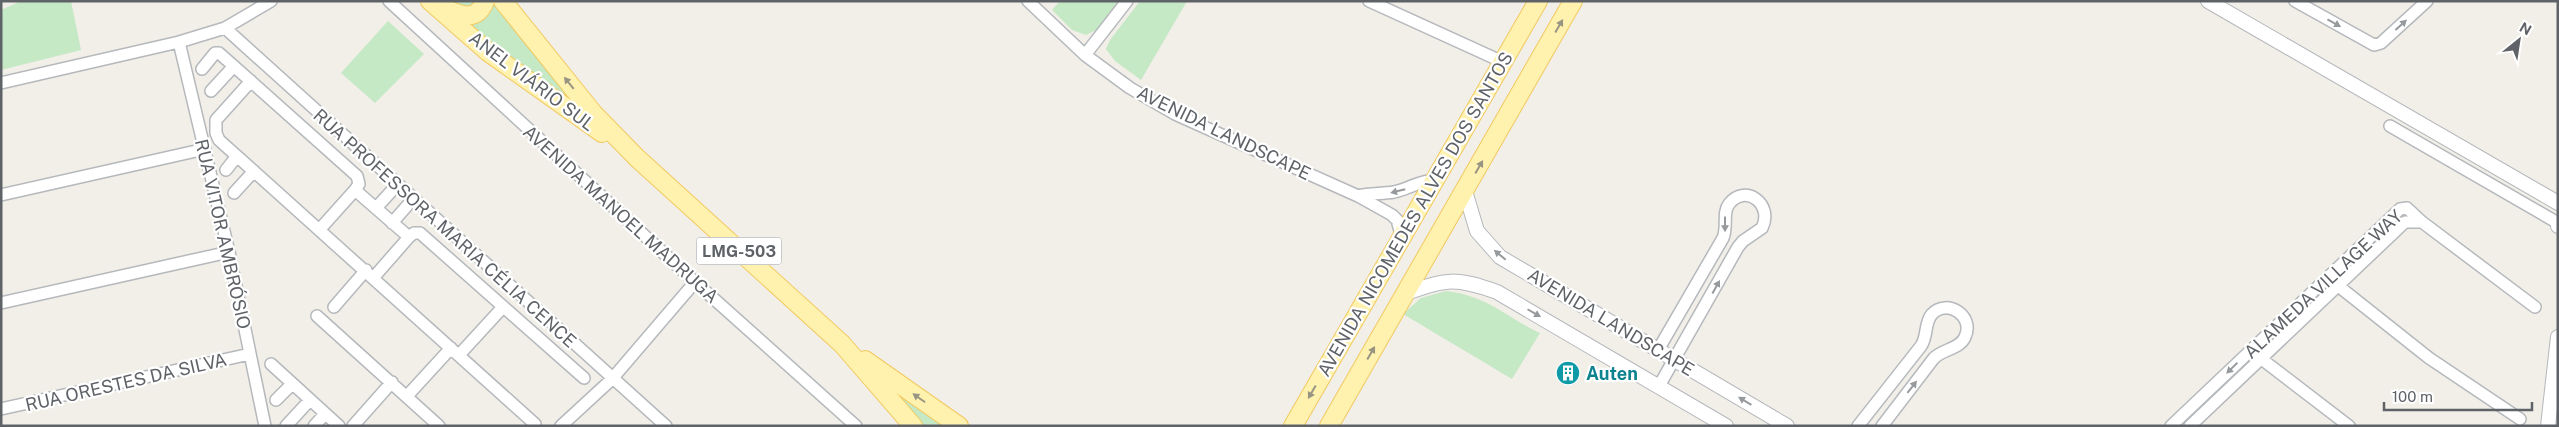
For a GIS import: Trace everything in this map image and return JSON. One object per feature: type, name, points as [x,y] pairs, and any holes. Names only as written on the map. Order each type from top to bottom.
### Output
[{"type":"main road","points":[[430,1],[460,16],[473,16],[482,10],[485,1]]},
{"type":"main road","name":"ANEL VIÁRIO SUL","points":[[430,1],[488,52],[637,158]]},
{"type":"main road","name":"ANEL VIÁRIO SUL","points":[[502,1],[593,113],[637,158],[842,344],[913,426]]},
{"type":"main road","name":"AVENIDA NICOMEDES ALVES DOS SANTOS","points":[[1293,426],[1383,273],[1538,1]]},
{"type":"main road","name":"AVENIDA NICOMEDES ALVES DOS SANTOS","points":[[1329,426],[1574,1]]},
{"type":"main road","points":[[1383,273],[1384,280],[1393,290],[1407,292]]},
{"type":"main road","name":"ANEL VIÁRIO SUL","points":[[842,344],[959,426]]},
{"type":"street","points":[[1,83],[179,42],[224,28],[271,1]]},
{"type":"street","name":"AVENIDA MANOEL MADRUGA","points":[[389,1],[695,282],[856,426]]},
{"type":"street","name":"AVENIDA LANDSCAPE","points":[[1028,1],[1085,55],[1130,88],[1175,114],[1358,196],[1392,215],[1397,220],[1402,238]]},
{"type":"street","points":[[1085,55],[1127,1]]},
{"type":"street","points":[[1369,1],[1502,62]]},
{"type":"street","points":[[2208,1],[2558,204]]},
{"type":"street","points":[[2295,1],[2374,45],[2381,43],[2427,1]]},
{"type":"street","name":"RUA PROFESSORA MARIA CÉLIA CENCE","points":[[224,28],[612,379],[659,424]]},
{"type":"street","name":"RUA VITOR AMBRÓSIO","points":[[179,42],[229,252],[265,426]]},
{"type":"street","points":[[202,69],[217,52],[357,176],[359,184],[355,190],[320,228]]},
{"type":"street","points":[[211,90],[234,66]]},
{"type":"street","points":[[250,81],[216,120],[216,133],[219,140],[320,228],[535,424]]},
{"type":"street","points":[[2390,126],[2558,224]]},
{"type":"street","points":[[1,195],[204,149]]},
{"type":"street","points":[[226,170],[238,156]]},
{"type":"street","points":[[234,193],[254,171]]},
{"type":"street","points":[[1358,196],[1396,192],[1424,180],[1436,180]]},
{"type":"street","points":[[376,208],[397,185]]},
{"type":"street","points":[[355,190],[409,237]]},
{"type":"street","name":"AVENIDA LANDSCAPE","points":[[1465,191],[1477,231],[1500,256],[1787,426]]},
{"type":"street","points":[[1658,350],[1723,238],[1727,224],[1726,210],[1730,203],[1741,196],[1755,198],[1764,208],[1766,222],[1758,233],[1750,236],[1738,247],[1659,386]]},
{"type":"street","points":[[392,223],[413,199]]},
{"type":"street","name":"ALAMEDA VILLAGE WAY","points":[[2177,424],[2251,350],[2400,209],[2407,208],[2422,222]]},
{"type":"street","name":"ALAMEDA VILLAGE WAY","points":[[2190,426],[2405,222],[2422,222]]},
{"type":"street","points":[[2422,222],[2534,307]]},
{"type":"street","points":[[334,307],[409,237],[417,232],[584,378]]},
{"type":"street","points":[[1,303],[229,252]]},
{"type":"street","points":[[2328,277],[2429,358],[2520,419]]},
{"type":"street","name":"AVENIDA LANDSCAPE","points":[[1407,292],[1452,280],[1472,283],[1497,292],[1726,426]]},
{"type":"street","points":[[561,426],[612,379],[695,282]]},
{"type":"street","points":[[1683,306],[1700,315]]},
{"type":"street","points":[[407,396],[503,307]]},
{"type":"street","points":[[1858,426],[1925,340],[1926,326],[1932,314],[1945,308],[1958,311],[1966,323],[1966,336],[1962,342],[1940,352],[1934,358],[1884,424],[1871,410]]},
{"type":"street","points":[[317,316],[439,426]]},
{"type":"street","points":[[2552,418],[2558,337]]},
{"type":"street","points":[[2251,350],[2349,426]]},
{"type":"street","name":"RUA ORESTES DA SILVA","points":[[1,409],[250,354]]},
{"type":"street","points":[[270,364],[339,426]]},
{"type":"street","points":[[353,426],[392,382]]},
{"type":"street","points":[[276,400],[292,384]]},
{"type":"street","points":[[286,426],[310,400]]},
{"type":"street","points":[[314,426],[325,414]]},
{"type":"green space","points":[[21,1],[71,1],[81,50],[1,70],[1,10]]},
{"type":"green space","points":[[430,1],[503,1],[637,158]]},
{"type":"green space","points":[[1060,1],[1119,1],[1103,21],[1100,28],[1086,35],[1072,30],[1052,10]]},
{"type":"green space","points":[[1140,1],[1187,1],[1141,80],[1115,61],[1106,49],[1110,40]]},
{"type":"green space","points":[[388,21],[424,54],[375,103],[341,73]]},
{"type":"green space","points":[[1446,291],[1473,297],[1485,302],[1540,333],[1512,379],[1403,314],[1421,298]]},
{"type":"green space","points":[[842,344],[959,426],[913,426]]},
{"type":"place","name":"Auten","points":[[1568,373]]}]
